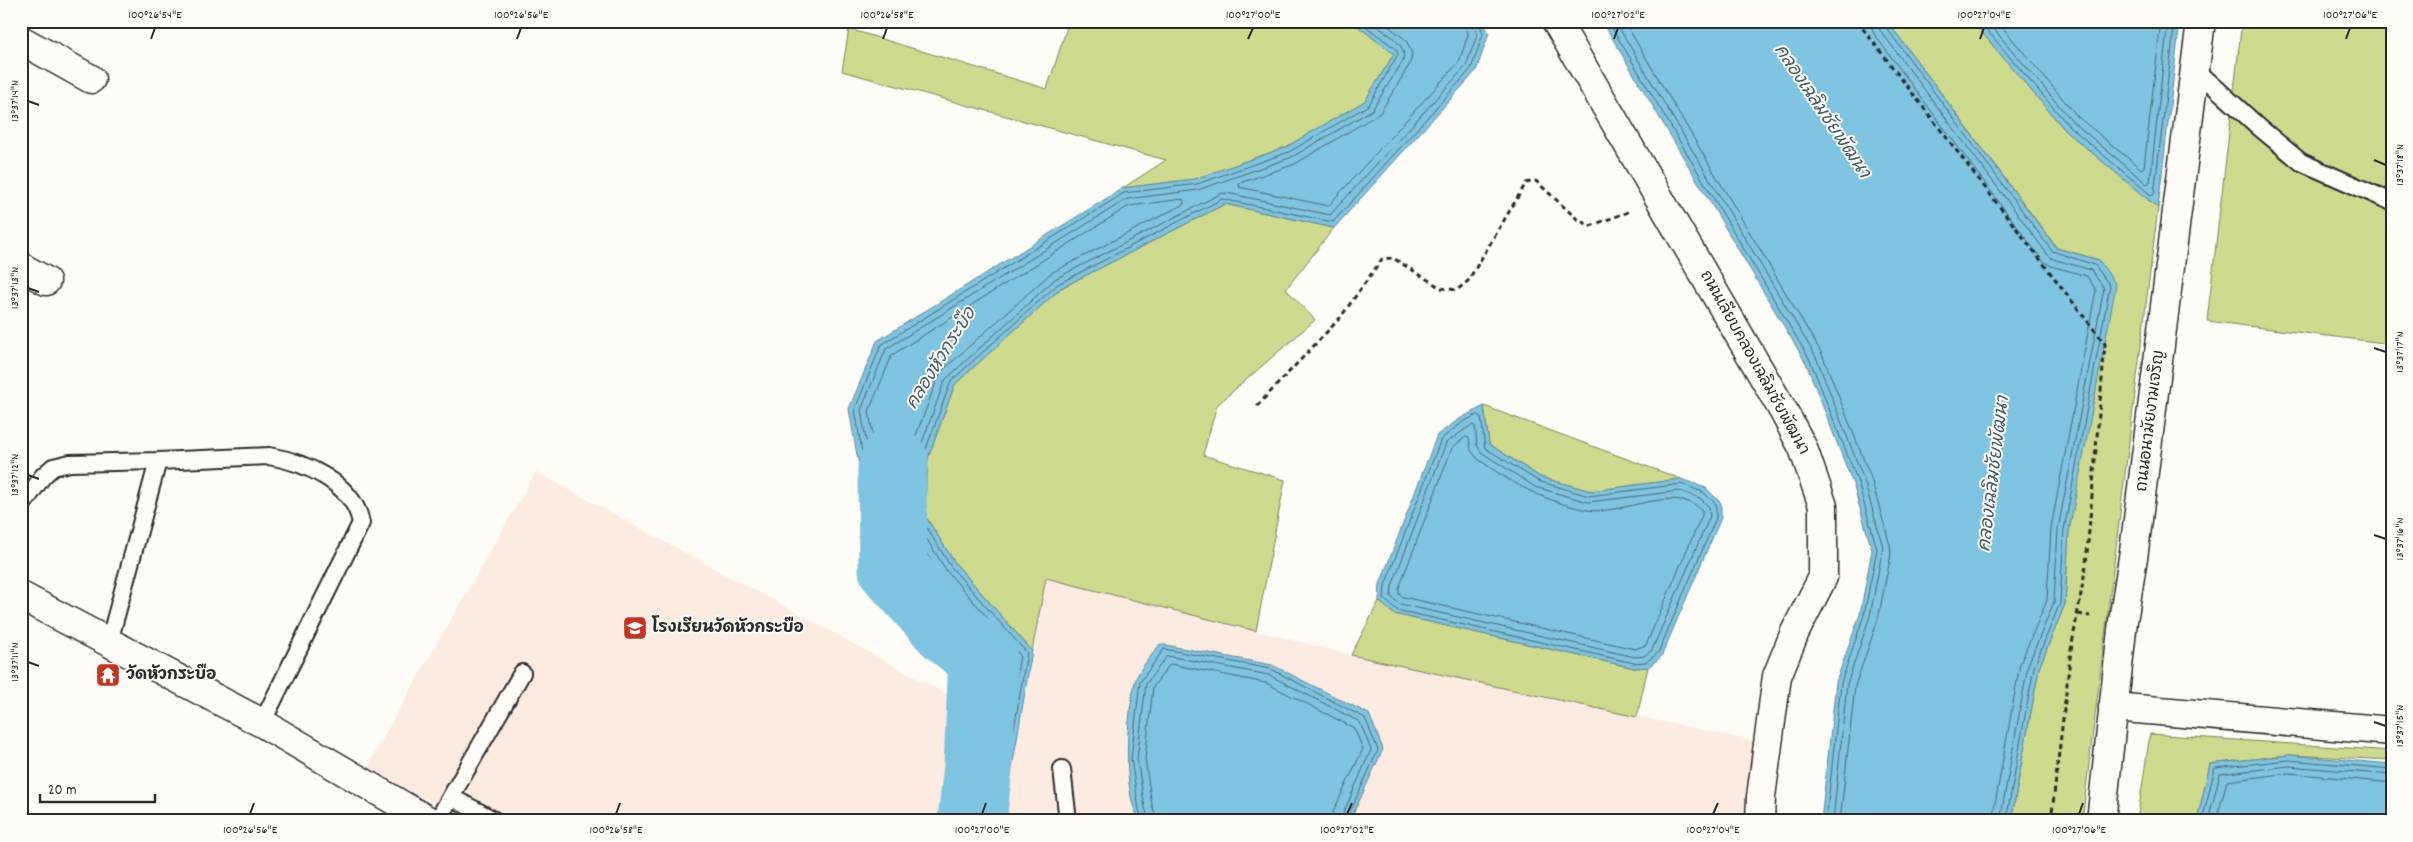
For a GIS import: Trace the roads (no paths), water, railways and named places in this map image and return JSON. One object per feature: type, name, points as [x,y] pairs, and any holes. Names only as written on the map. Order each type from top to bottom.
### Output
[{"type":"street","name":"ถนนเลียบคลองเฉลิมชัยพัฒนา","points":[[1556,21],[1661,198],[1792,426],[1803,448],[1823,506],[1824,577],[1795,632],[1778,676],[1761,797],[1760,821]]},
{"type":"street","name":"ถนนอนามัยงามเจริญ","points":[[2101,821],[2113,707],[2201,21]]},
{"type":"street","points":[[21,40],[91,79]]},
{"type":"street","points":[[21,268],[46,281]]},
{"type":"street","points":[[21,596],[262,723],[429,821]]},
{"type":"street","points":[[2113,707],[2392,731]]},
{"type":"lane","points":[[2195,69],[2301,162],[2392,202]]},
{"type":"lane","points":[[21,506],[43,476],[53,467],[70,463],[268,456],[285,459],[329,480],[350,496],[359,509],[361,523],[262,723]]},
{"type":"lane","points":[[109,642],[158,461]]},
{"type":"lane","points":[[437,821],[522,674]]},
{"type":"lane","points":[[1062,769],[1068,821]]},
{"type":"lane","points":[[451,797],[496,821]]},
{"type":"water","points":[[1351,21],[1483,21],[1489,33],[1476,71],[1334,228],[1225,204],[1061,288],[955,384],[928,458],[924,514],[955,563],[1032,651],[1003,821],[944,821],[961,702],[968,668],[868,518],[849,409],[877,341],[1123,188],[1195,179],[1286,147],[1365,101],[1394,54]]},
{"type":"water","name":"คลองเฉลิมชัยพัฒนา","points":[[1602,21],[1887,21],[2056,248],[2099,260],[2116,285],[2069,531],[2065,604],[2039,668],[2011,821],[1821,821],[1836,682],[1860,614],[1872,550],[1853,484],[1806,363]]},
{"type":"water","points":[[1972,21],[2180,21],[2158,208],[2065,130]]},
{"type":"water","points":[[1484,406],[1489,444],[1540,477],[1591,491],[1681,479],[1706,488],[1721,503],[1721,518],[1661,657],[1648,667],[1634,668],[1394,614],[1379,601],[1380,584],[1437,435],[1461,418]]},
{"type":"water","points":[[1160,644],[1272,665],[1369,714],[1383,749],[1350,821],[1140,821],[1130,792],[1128,773],[1128,733],[1132,696],[1135,682],[1142,667]]},
{"type":"water","points":[[2289,755],[2392,764],[2392,821],[2197,821],[2210,764]]},
{"type":"waterway","name":"คลองหัวกระบือ","points":[[894,462],[892,470],[893,569],[946,628],[983,659],[978,767],[972,821]]},
{"type":"place","name":"โรงเรียนวัดหัวกระบือ","points":[[635,628]]},
{"type":"place","name":"วัดหัวกระบือ","points":[[108,675]]}]
